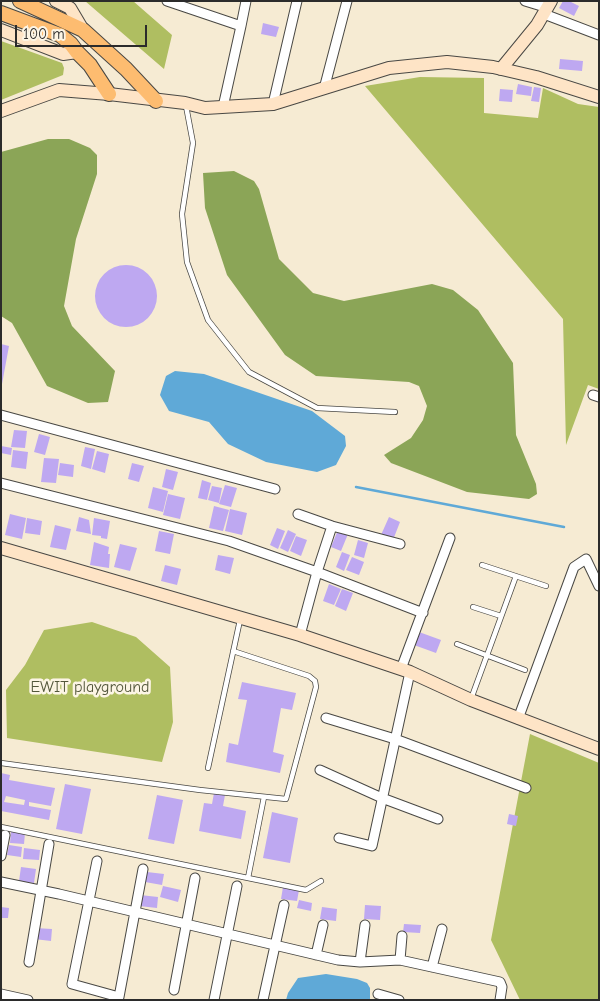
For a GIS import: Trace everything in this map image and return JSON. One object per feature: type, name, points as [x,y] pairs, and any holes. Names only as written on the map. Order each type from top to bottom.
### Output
[{"type":"main road","points":[[20,1],[83,30],[126,69],[156,101]]},
{"type":"main road","points":[[1,13],[60,35],[72,44],[90,65],[110,94]]},
{"type":"street","points":[[56,1],[70,8],[83,30]]},
{"type":"street","points":[[167,1],[241,26]]},
{"type":"street","points":[[223,107],[246,1]]},
{"type":"street","points":[[274,104],[297,1]]},
{"type":"street","points":[[324,89],[347,1]]},
{"type":"street","points":[[525,1],[548,8],[599,35]]},
{"type":"street","points":[[501,69],[537,25],[548,8]]},
{"type":"street","points":[[1,30],[63,54],[77,52]]},
{"type":"street","points":[[1,110],[59,90],[185,103],[205,108],[274,104],[389,68],[447,62],[501,69],[536,77],[599,97]]},
{"type":"street","points":[[1,415],[275,489]]},
{"type":"street","points":[[1,483],[229,541],[317,572],[423,613]]},
{"type":"street","points":[[298,514],[332,526],[400,544]]},
{"type":"street","points":[[300,635],[332,526]]},
{"type":"street","points":[[340,838],[372,846],[395,739],[405,670],[450,538]]},
{"type":"street","points":[[1,548],[300,635],[405,670],[471,700],[599,749]]},
{"type":"street","points":[[518,719],[574,567],[586,559],[599,586]]},
{"type":"street","points":[[326,718],[395,739],[526,788]]},
{"type":"street","points":[[320,770],[382,798],[438,819]]},
{"type":"street","points":[[1,856],[3,831]]},
{"type":"street","points":[[29,962],[49,844]]},
{"type":"street","points":[[97,861],[72,984],[119,997],[143,869]]},
{"type":"street","points":[[174,990],[195,878]]},
{"type":"street","points":[[1,882],[338,960],[360,962],[400,960],[500,982],[502,987],[500,1000]]},
{"type":"street","points":[[214,1000],[238,886]]},
{"type":"street","points":[[264,1000],[284,905]]},
{"type":"street","points":[[316,954],[323,925]]},
{"type":"street","points":[[360,962],[366,925]]},
{"type":"street","points":[[432,967],[442,929]]},
{"type":"street","points":[[400,960],[402,936]]},
{"type":"street","points":[[1,994],[28,1000]]},
{"type":"street","points":[[378,994],[400,1000]]},
{"type":"lane","points":[[185,103],[194,143],[182,214],[187,262],[208,320],[248,372],[317,408],[395,412]]},
{"type":"lane","points":[[482,565],[546,586]]},
{"type":"lane","points":[[471,700],[516,576]]},
{"type":"lane","points":[[473,607],[501,616]]},
{"type":"lane","points":[[208,768],[240,618]]},
{"type":"lane","points":[[457,644],[525,670]]},
{"type":"lane","points":[[1,763],[286,799],[316,687],[315,682],[309,676],[233,651]]},
{"type":"lane","points":[[248,878],[264,796]]},
{"type":"lane","points":[[3,831],[306,890],[321,881]]},
{"type":"green space","points":[[85,1],[133,1],[172,35],[164,69]]},
{"type":"green space","points":[[1,41],[62,63],[64,68],[63,75],[1,100]]},
{"type":"green space","points":[[420,77],[484,78],[484,113],[538,118],[543,88],[578,104],[599,107],[599,389],[588,385],[566,445],[563,319],[365,86]]},
{"type":"green space","points":[[48,139],[69,139],[90,148],[97,155],[97,174],[76,239],[64,306],[72,326],[115,371],[108,402],[88,403],[47,386],[12,323],[1,316],[1,152]]},
{"type":"green space","points":[[234,171],[254,181],[259,189],[279,259],[313,293],[344,301],[432,284],[453,290],[478,310],[513,363],[516,435],[536,484],[537,494],[529,499],[467,492],[391,463],[384,455],[411,438],[423,420],[427,406],[419,386],[409,382],[316,376],[285,355],[227,275],[205,208],[203,173]]},
{"type":"green space","name":"EWIT playground","points":[[92,622],[136,637],[170,667],[173,722],[162,762],[7,738],[6,690],[25,665],[44,630]]},
{"type":"green space","points":[[530,734],[599,763],[599,1000],[520,1000],[491,940]]},
{"type":"water","points":[[175,371],[204,374],[312,411],[345,436],[346,446],[336,465],[317,472],[266,462],[228,444],[209,422],[169,411],[160,395],[166,376]]},
{"type":"water","points":[[326,974],[357,979],[367,983],[370,988],[370,1000],[286,1000],[288,993],[298,978]]},
{"type":"building","points":[[563,1],[569,1],[579,6],[574,16],[559,8]]},
{"type":"building","points":[[263,23],[279,27],[276,37],[261,34]]},
{"type":"building","points":[[560,59],[583,61],[582,71],[559,69]]},
{"type":"building","points":[[518,84],[532,87],[531,96],[516,94]]},
{"type":"building","points":[[534,87],[541,88],[539,102],[531,101]]},
{"type":"building","points":[[500,89],[513,90],[512,102],[499,101]]},
{"type":"building","points":[[126,265],[138,268],[148,274],[154,284],[157,296],[154,308],[148,318],[138,324],[126,327],[114,324],[104,318],[98,308],[95,296],[98,284],[104,274],[114,268]]},
{"type":"building","points":[[1,344],[9,346],[2,384],[1,384]]},
{"type":"building","points":[[14,430],[27,431],[25,448],[11,447]]},
{"type":"building","points":[[39,434],[50,437],[45,455],[34,452]]},
{"type":"building","points":[[1,446],[12,448],[11,455],[1,453]]},
{"type":"building","points":[[85,447],[95,449],[91,469],[81,466]]},
{"type":"building","points":[[13,450],[28,452],[26,469],[11,467]]},
{"type":"building","points":[[97,451],[109,454],[105,473],[92,469]]},
{"type":"building","points":[[44,458],[59,459],[56,483],[41,482]]},
{"type":"building","points":[[60,463],[74,465],[73,477],[58,475]]},
{"type":"building","points":[[132,463],[144,466],[139,482],[128,479]]},
{"type":"building","points":[[166,469],[178,472],[173,490],[162,487]]},
{"type":"building","points":[[202,480],[211,483],[207,500],[198,498]]},
{"type":"building","points":[[225,485],[237,488],[231,507],[219,504]]},
{"type":"building","points":[[212,486],[222,488],[219,503],[208,500]]},
{"type":"building","points":[[153,487],[168,491],[163,512],[148,508]]},
{"type":"building","points":[[168,494],[185,498],[180,519],[163,515]]},
{"type":"building","points":[[214,506],[229,510],[223,531],[209,528]]},
{"type":"building","points":[[230,509],[247,513],[242,535],[225,531]]},
{"type":"building","points":[[10,514],[26,518],[22,539],[5,535]]},
{"type":"building","points":[[79,517],[89,520],[91,534],[76,531]]},
{"type":"building","points":[[389,517],[400,522],[393,540],[381,535]]},
{"type":"building","points":[[27,518],[42,521],[40,535],[25,533]]},
{"type":"building","points":[[94,518],[110,521],[107,539],[92,535]]},
{"type":"building","points":[[55,525],[71,529],[66,550],[50,547]]},
{"type":"building","points":[[277,528],[285,531],[278,549],[270,545]]},
{"type":"building","points":[[288,530],[296,534],[288,552],[280,548]]},
{"type":"building","points":[[338,530],[348,534],[341,551],[331,547]]},
{"type":"building","points":[[159,531],[174,534],[170,554],[155,551]]},
{"type":"building","points":[[296,536],[307,540],[301,556],[290,551]]},
{"type":"building","points":[[358,540],[368,543],[364,558],[354,555]]},
{"type":"building","points":[[94,542],[109,547],[109,568],[90,565]]},
{"type":"building","points":[[120,544],[137,548],[130,571],[114,567]]},
{"type":"building","points":[[342,552],[350,555],[344,571],[336,567]]},
{"type":"building","points":[[218,555],[234,558],[230,574],[215,570]]},
{"type":"building","points":[[352,557],[364,562],[359,575],[346,570]]},
{"type":"building","points":[[165,565],[181,569],[177,585],[161,581]]},
{"type":"building","points":[[329,584],[341,589],[334,605],[323,601]]},
{"type":"building","points":[[342,589],[353,593],[346,611],[335,606]]},
{"type":"building","points":[[419,632],[441,640],[436,653],[414,645]]},
{"type":"building","points":[[242,682],[296,693],[292,710],[281,708],[273,752],[284,755],[280,773],[226,762],[229,743],[238,745],[247,700],[238,699]]},
{"type":"building","points":[[1,773],[10,775],[9,780],[55,788],[51,806],[29,802],[29,806],[51,810],[49,820],[1,811]],"holes":[[[6,796],[25,800],[24,805],[4,802]]]},
{"type":"building","points":[[65,784],[91,789],[82,834],[56,829]]},
{"type":"building","points":[[214,793],[225,795],[223,806],[246,811],[241,839],[199,831],[204,803],[212,804]]},
{"type":"building","points":[[157,795],[183,800],[174,844],[148,839]]},
{"type":"building","points":[[272,812],[298,818],[290,863],[263,858]]},
{"type":"building","points":[[509,814],[518,816],[516,826],[507,824]]},
{"type":"building","points":[[11,831],[25,833],[24,844],[10,843]]},
{"type":"building","points":[[9,845],[22,847],[21,857],[7,855]]},
{"type":"building","points":[[24,848],[40,850],[39,860],[23,859]]},
{"type":"building","points":[[21,867],[36,869],[34,883],[19,881]]},
{"type":"building","points":[[147,872],[164,874],[162,885],[145,882]]},
{"type":"building","points":[[163,886],[181,890],[178,902],[160,897]]},
{"type":"building","points":[[283,887],[299,890],[297,901],[281,899]]},
{"type":"building","points":[[140,895],[158,897],[157,908],[139,906]]},
{"type":"building","points":[[299,900],[312,903],[311,911],[297,908]]},
{"type":"building","points":[[365,905],[381,906],[380,920],[364,919]]},
{"type":"building","points":[[1,907],[9,908],[8,918],[1,918]]},
{"type":"building","points":[[322,907],[337,909],[336,921],[320,919]]},
{"type":"building","points":[[404,924],[421,925],[420,933],[403,932]]},
{"type":"building","points":[[35,928],[52,929],[51,941],[34,939]]},
{"type":"waterway","points":[[356,487],[564,527]]}]
